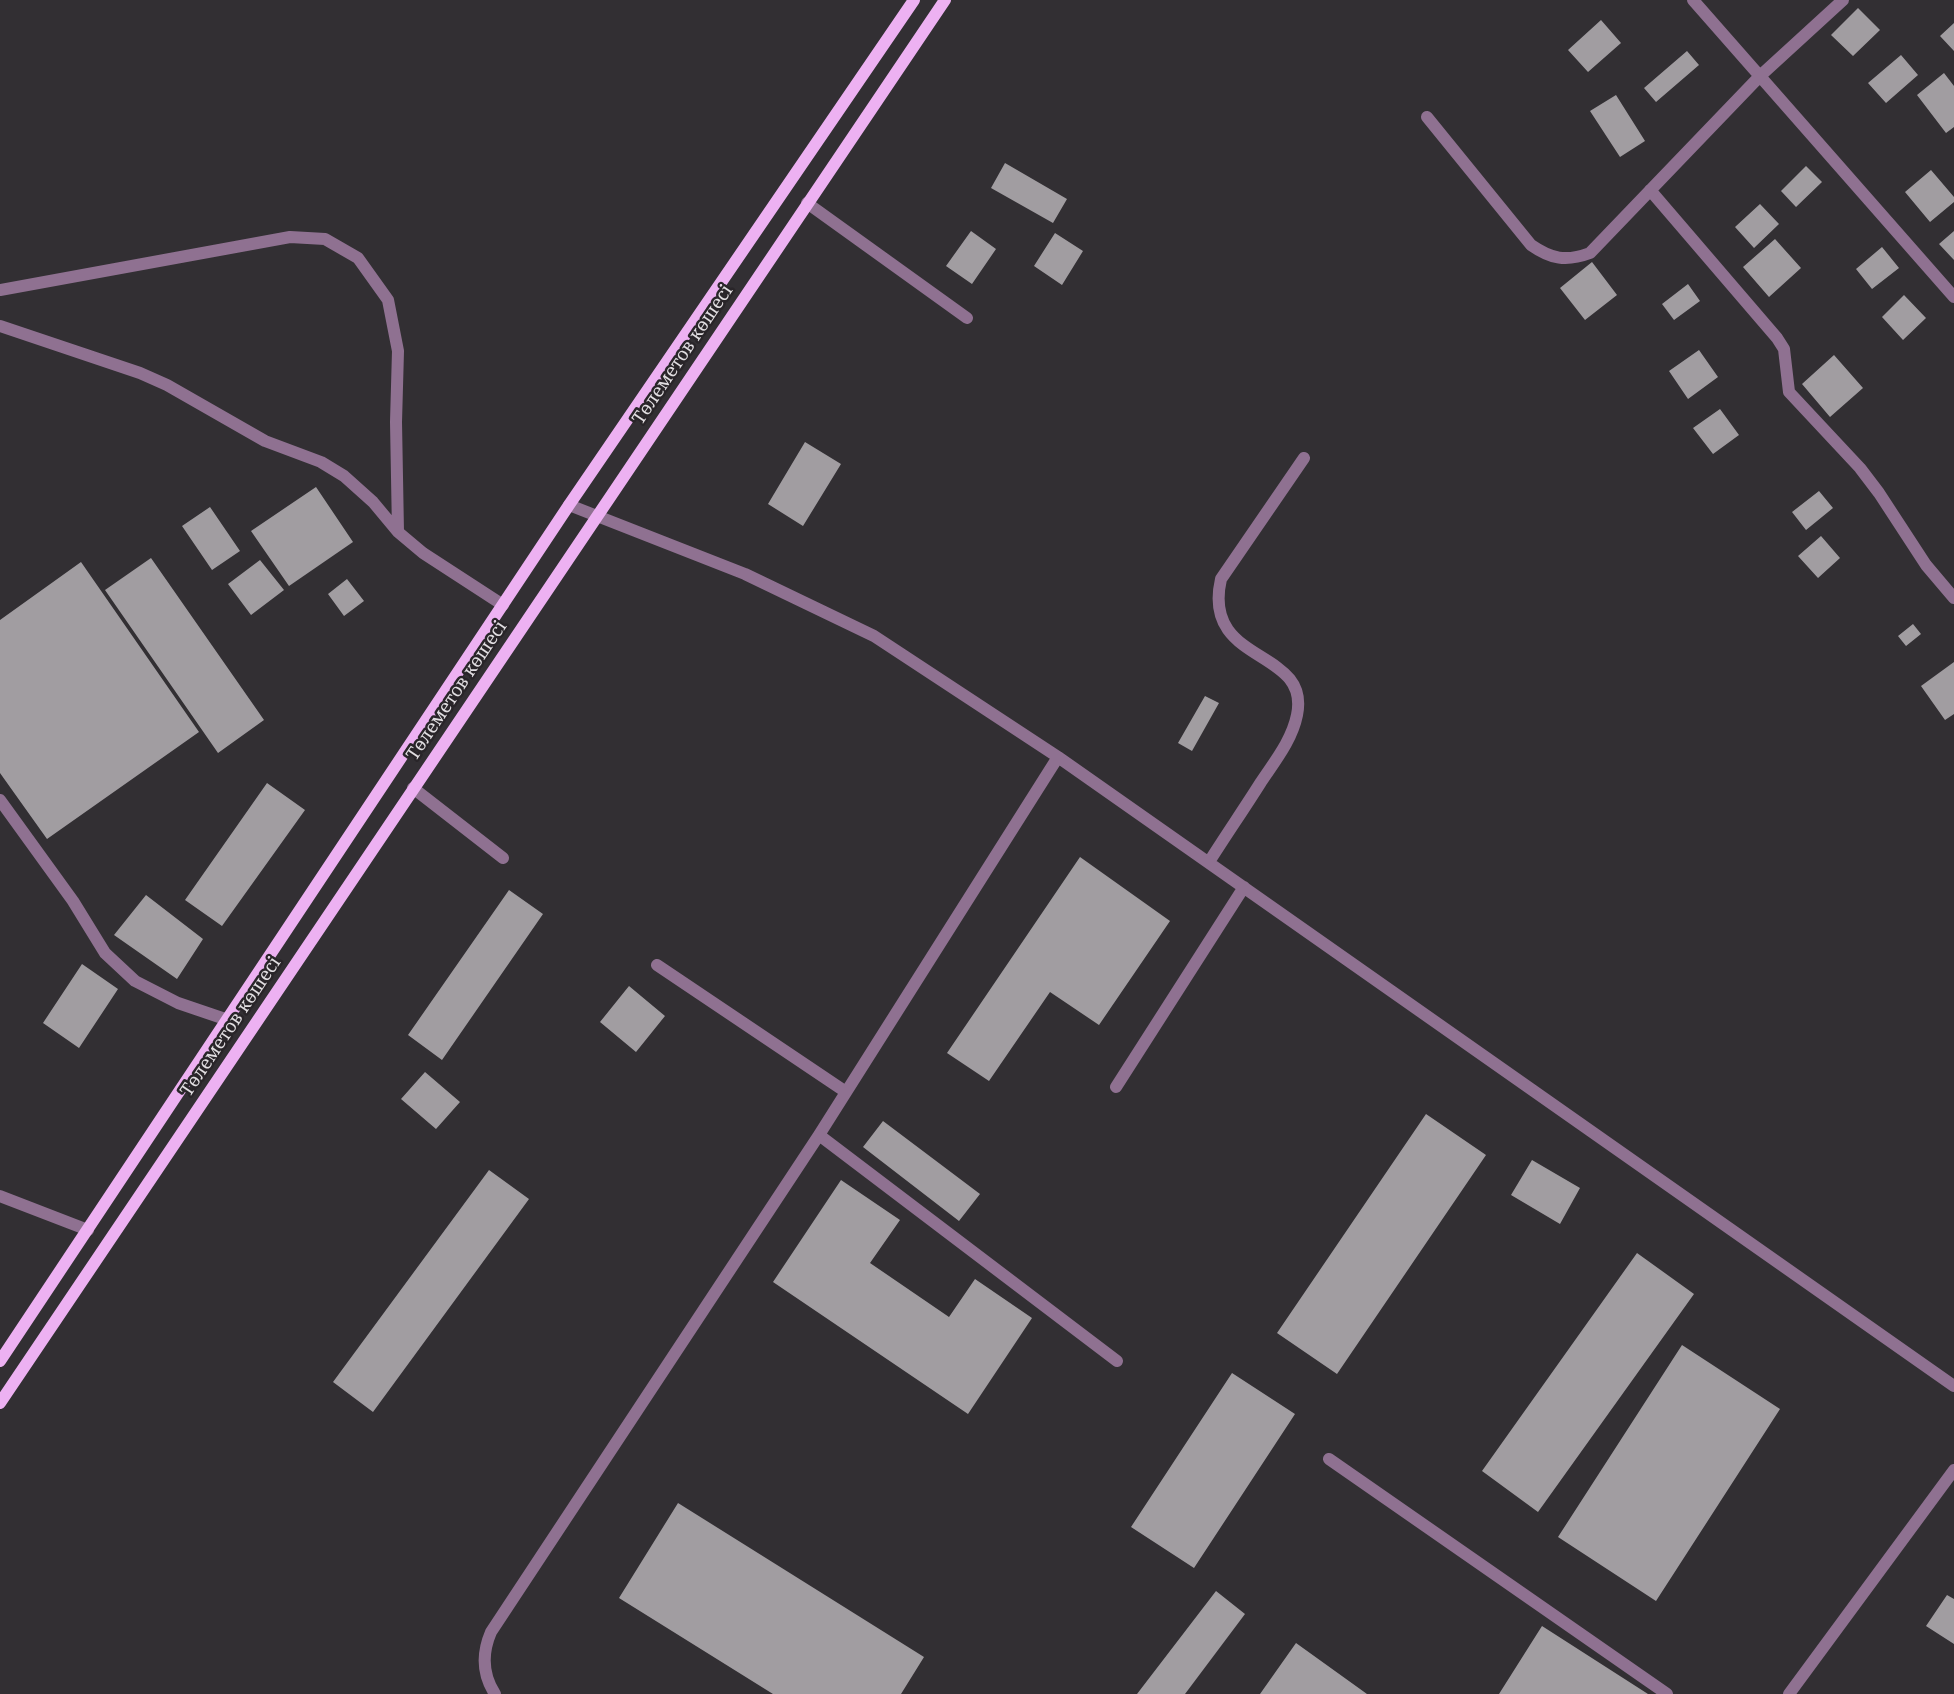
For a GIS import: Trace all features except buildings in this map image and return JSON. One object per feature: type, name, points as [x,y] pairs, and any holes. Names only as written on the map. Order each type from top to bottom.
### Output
[{"type":"main road","name":"Төлеметов көшесі","points":[[0,1361],[569,505],[914,0]]},
{"type":"main road","name":"Төлеметов көшесі","points":[[0,1403],[945,0]]},
{"type":"street","points":[[1693,0],[1954,298]]},
{"type":"street","points":[[1427,117],[1531,245],[1545,255],[1567,259],[1590,253],[1760,76],[1843,0]]},
{"type":"street","points":[[1650,190],[1777,338],[1786,355],[1789,392],[1860,468],[1879,493],[1926,565],[1954,598]]},
{"type":"street","points":[[807,203],[967,318]]},
{"type":"street","points":[[0,290],[290,237],[325,239],[358,258],[388,300],[398,351],[396,422],[398,532]]},
{"type":"street","points":[[0,326],[140,373],[167,385],[265,441],[321,462],[344,476],[373,502],[398,532],[423,553],[503,605]]},
{"type":"street","points":[[1209,862],[1289,739],[1298,714],[1297,692],[1282,670],[1233,638],[1220,617],[1217,596],[1221,579],[1304,458]]},
{"type":"street","points":[[569,505],[745,574],[874,636],[1058,757],[1954,1386]]},
{"type":"street","points":[[494,1694],[487,1680],[484,1664],[485,1647],[491,1632],[819,1135],[1058,757]]},
{"type":"street","points":[[413,788],[503,858]]},
{"type":"street","points":[[0,800],[73,901],[105,953],[135,981],[178,1003],[228,1020]]},
{"type":"street","points":[[1116,1087],[1244,887]]},
{"type":"street","points":[[657,966],[846,1092]]},
{"type":"street","points":[[819,1135],[1116,1361]]},
{"type":"street","points":[[0,1196],[88,1230]]},
{"type":"street","points":[[1329,1459],[1667,1694]]},
{"type":"street","points":[[1790,1694],[1954,1470]]}]
